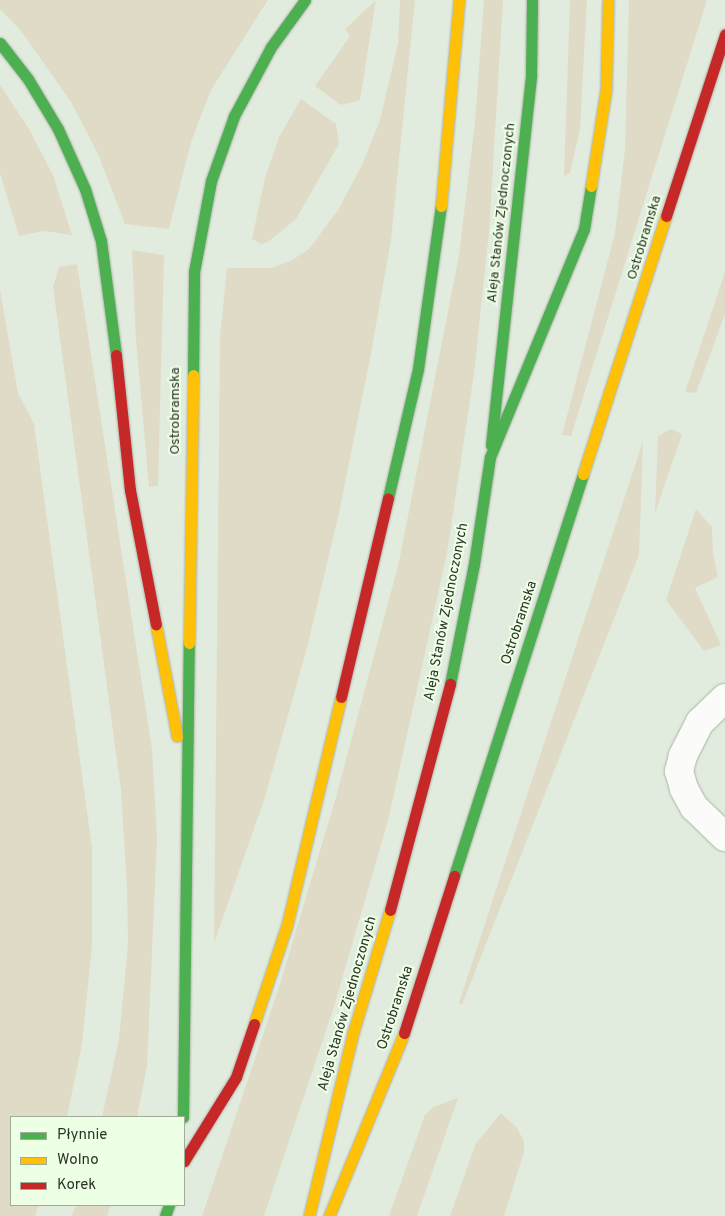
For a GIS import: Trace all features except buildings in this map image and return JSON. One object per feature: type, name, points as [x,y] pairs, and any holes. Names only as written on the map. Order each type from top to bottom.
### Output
[{"type":"main road","name":"Ostrobramska","points":[[184,1116],[192,311],[197,241],[220,155],[249,84],[305,0]]},
{"type":"main road","points":[[185,1160],[204,1133],[236,1077],[287,925],[351,658],[418,369],[444,187],[459,0]]},
{"type":"main road","name":"Aleja Stanów Zjednoczonych","points":[[309,1216],[353,1033],[407,853],[450,684],[474,564],[490,457],[531,75],[532,0]]},
{"type":"main road","points":[[490,457],[584,229],[606,89],[608,0]]},
{"type":"main road","name":"Ostrobramska","points":[[329,1216],[396,1057],[725,34]]},
{"type":"main road","points":[[0,43],[44,104],[72,157],[88,199],[106,264],[130,490],[188,789]]},
{"type":"street","points":[[725,698],[700,722],[683,756],[679,771],[684,789],[694,807],[725,837]]},
{"type":"shaded area","points":[[0,0],[268,0],[211,90],[191,142],[169,229],[125,224],[98,154],[71,102],[21,31],[0,9]]},
{"type":"shaded area","points":[[376,0],[360,100],[341,105],[315,86],[350,36],[345,29]]},
{"type":"shaded area","points":[[400,0],[415,0],[391,240],[370,359],[339,513],[307,648],[265,797],[214,943],[220,337],[227,268],[272,268],[292,260],[309,249],[338,210],[362,165],[380,120],[398,43]]},
{"type":"shaded area","points":[[484,0],[503,0],[489,232],[474,374],[447,553],[388,821],[333,1010],[264,1216],[202,1216],[279,987],[336,797],[399,562],[459,255],[475,122]]},
{"type":"shaded area","points":[[570,0],[587,0],[580,129],[570,173],[564,177]]},
{"type":"shaded area","points":[[629,0],[707,0],[571,436],[562,435],[615,233],[625,149]]},
{"type":"shaded area","points":[[0,85],[29,129],[53,175],[72,235],[44,231],[19,236],[0,173]]},
{"type":"shaded area","points":[[301,99],[336,124],[339,144],[296,219],[268,242],[261,244],[252,239],[265,178],[279,137]]},
{"type":"shaded area","points":[[132,250],[164,255],[158,486],[149,487],[136,340]]},
{"type":"shaded area","points":[[77,264],[152,749],[157,840],[147,1066],[137,1116],[102,1116],[119,1039],[128,944],[127,887],[121,790],[53,287],[59,267]]},
{"type":"shaded area","points":[[725,272],[725,314],[696,393],[685,392]]},
{"type":"shaded area","points":[[0,290],[18,393],[34,424],[92,848],[92,946],[82,1044],[67,1116],[10,1116],[10,1206],[39,1206],[35,1216],[0,1216]]},
{"type":"shaded area","points":[[671,429],[682,434],[655,513],[658,436]]},
{"type":"shaded area","points":[[643,441],[639,555],[462,1005],[459,1003]]},
{"type":"shaded area","points":[[696,509],[712,527],[713,553],[718,577],[695,588],[721,645],[704,651],[666,600]]},
{"type":"shaded area","points":[[458,1098],[417,1216],[389,1216],[425,1115],[433,1107]]},
{"type":"shaded area","points":[[501,1113],[517,1128],[524,1141],[524,1152],[504,1216],[450,1216],[476,1143]]},
{"type":"shaded area","points":[[76,1206],[111,1206],[107,1216],[72,1216]]},
{"type":"traffic: fast","points":[[193,375],[194,272],[211,181],[234,116],[271,47],[305,0]]},
{"type":"traffic: fast","points":[[491,445],[531,75],[532,0]]},
{"type":"traffic: fast","points":[[0,43],[28,79],[58,129],[85,189],[101,241],[116,355]]},
{"type":"traffic: fast","points":[[450,684],[474,564],[490,457],[584,229],[591,186]]},
{"type":"traffic: fast","points":[[388,498],[418,369],[441,206]]},
{"type":"traffic: fast","points":[[454,876],[583,474]]},
{"type":"traffic: fast","points":[[183,1116],[189,643]]},
{"type":"traffic: fast","points":[[165,1216],[169,1206]]},
{"type":"traffic: slow","points":[[441,206],[459,0]]},
{"type":"traffic: slow","points":[[591,186],[606,89],[608,0]]},
{"type":"traffic: slow","points":[[583,474],[666,216]]},
{"type":"traffic: slow","points":[[189,643],[193,375]]},
{"type":"traffic: slow","points":[[156,625],[177,736]]},
{"type":"traffic: slow","points":[[254,1024],[287,925],[341,697]]},
{"type":"traffic: slow","points":[[309,1216],[353,1033],[390,910]]},
{"type":"traffic: slow","points":[[329,1216],[404,1033]]},
{"type":"traffic: jam","points":[[666,216],[725,34]]},
{"type":"traffic: jam","points":[[116,355],[130,490],[156,625]]},
{"type":"traffic: jam","points":[[341,697],[388,498]]},
{"type":"traffic: jam","points":[[390,910],[450,684]]},
{"type":"traffic: jam","points":[[404,1033],[454,876]]},
{"type":"traffic: jam","points":[[185,1159],[236,1077],[254,1024]]}]
